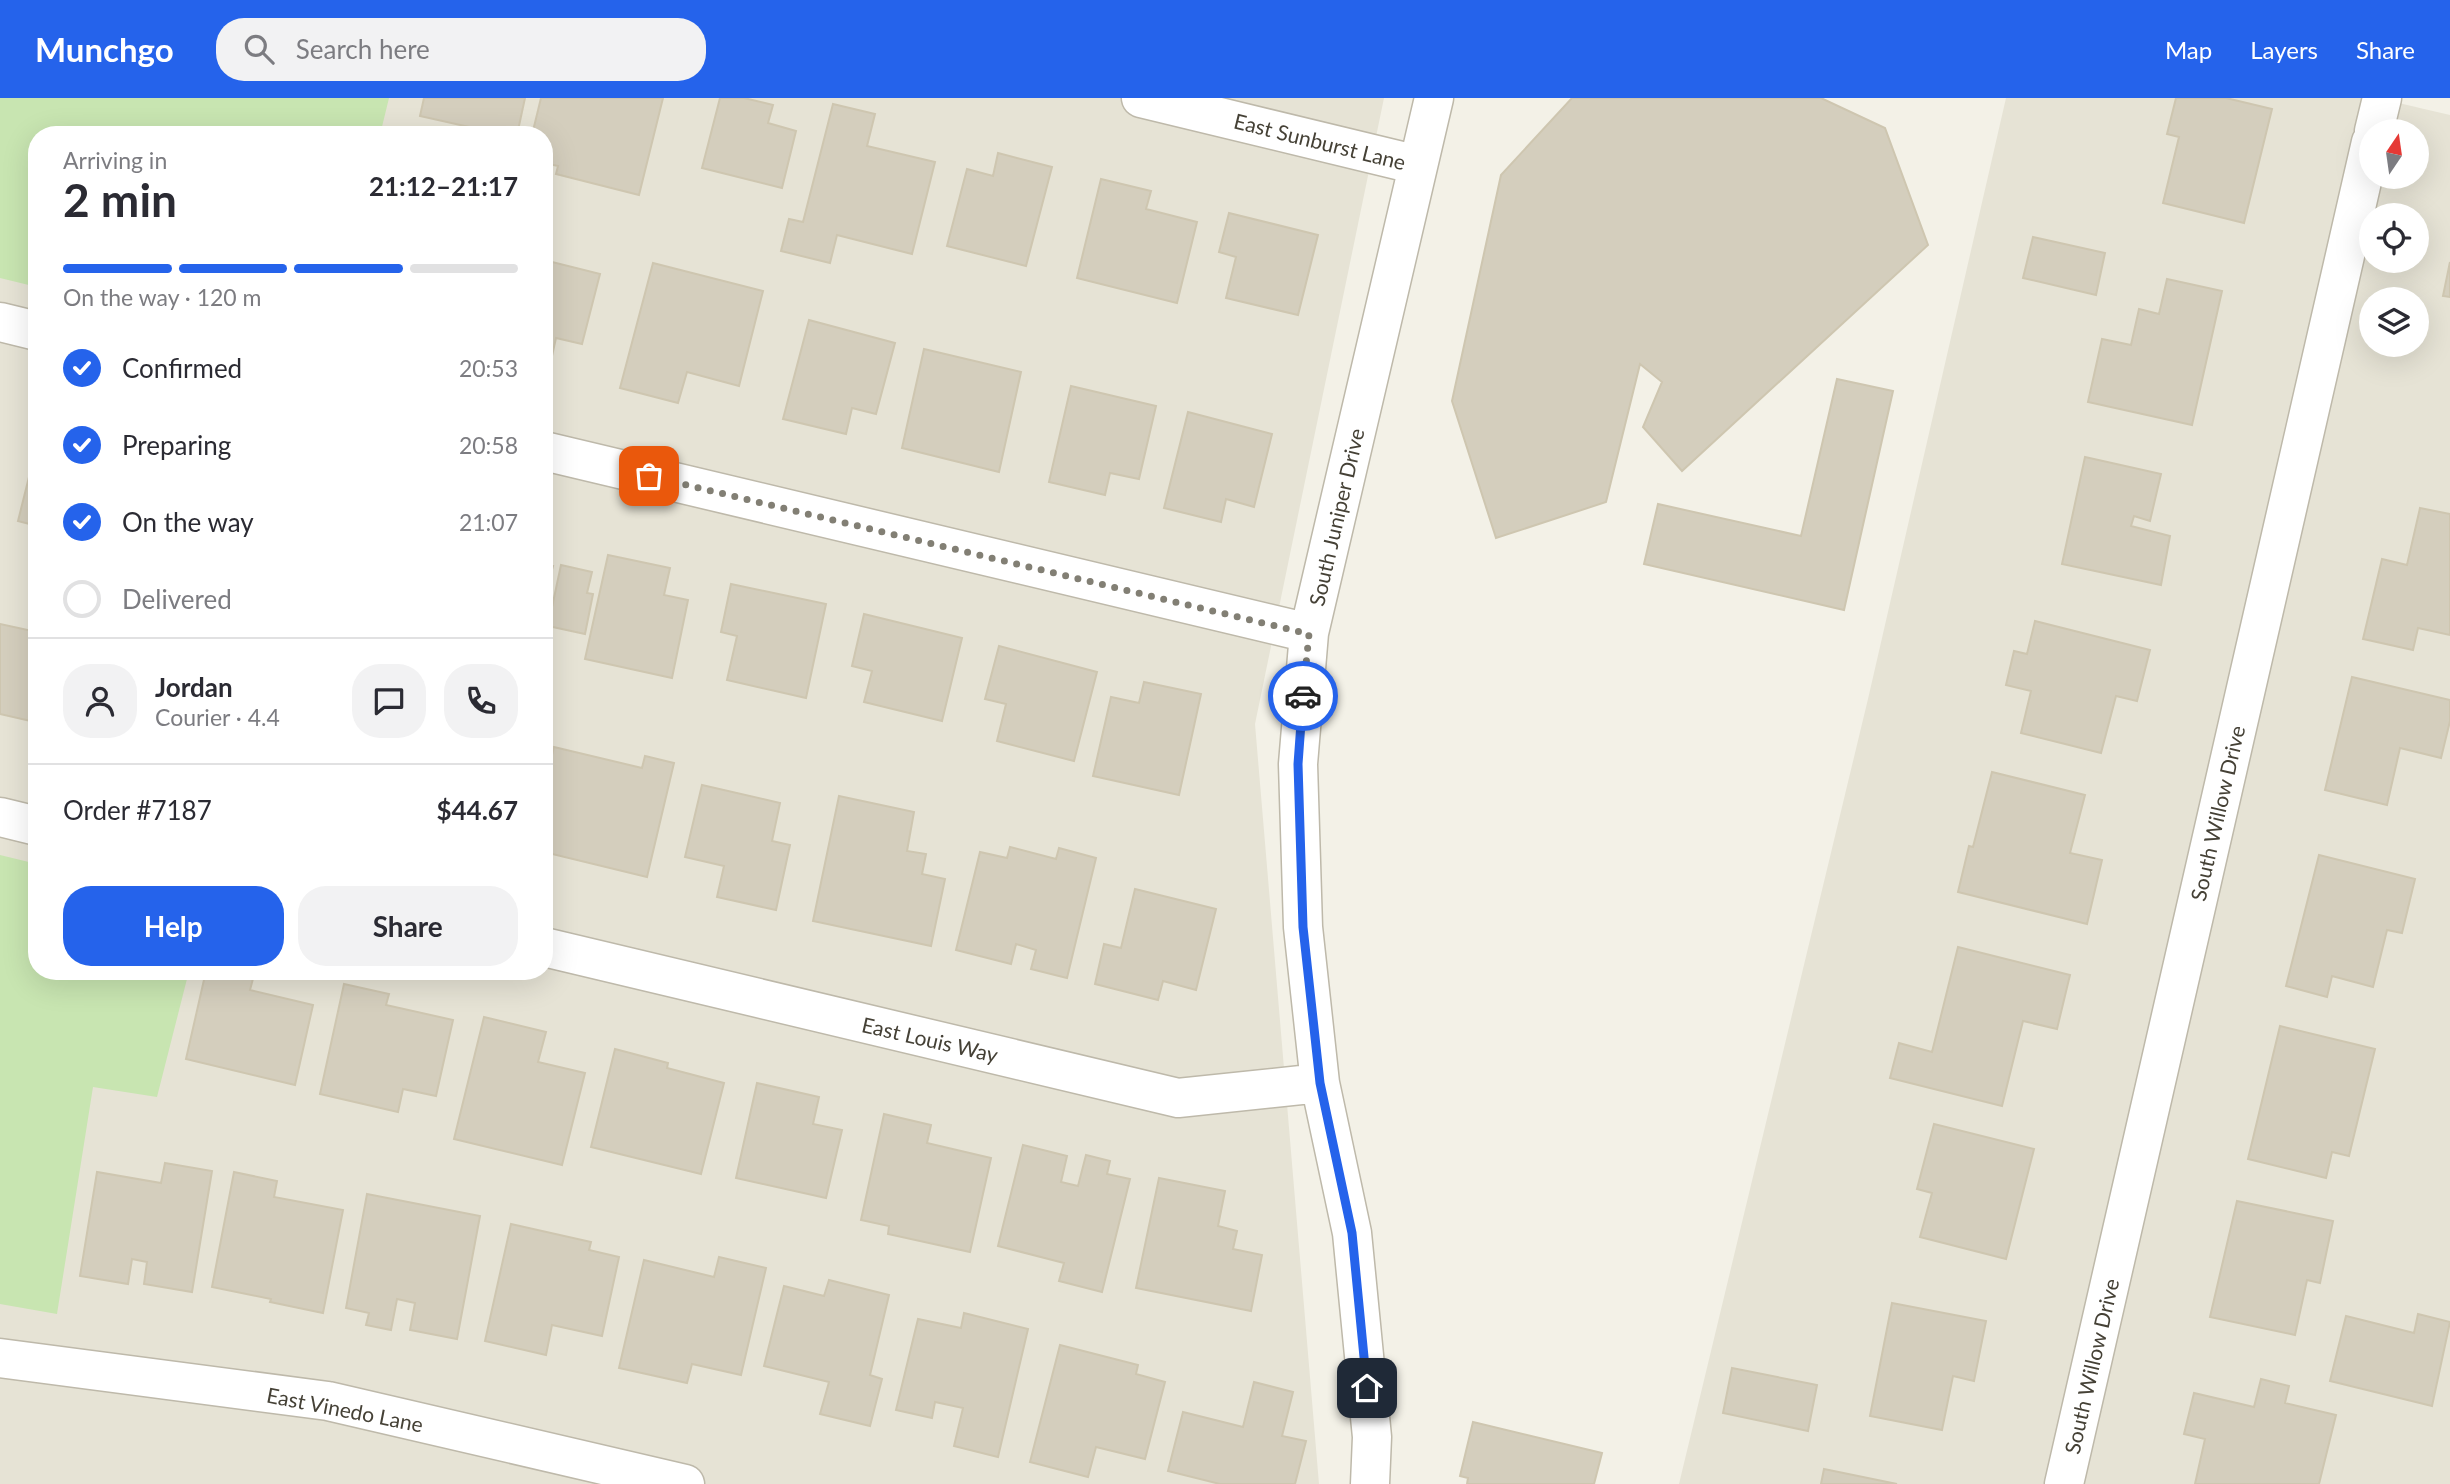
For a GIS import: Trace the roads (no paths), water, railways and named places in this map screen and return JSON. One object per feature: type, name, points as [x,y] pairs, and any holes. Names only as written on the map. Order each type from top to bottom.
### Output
[{"type":"street","name":"East Sunburst Lane","points":[[1141,98],[1418,165]]},
{"type":"street","name":"South Juniper Drive","points":[[1370,1484],[1372,1437],[1352,1233],[1320,1083],[1303,927],[1298,764],[1309,634],[1434,98]]},
{"type":"street","points":[[2377,119],[2382,98]]},
{"type":"street","name":"South Willow Drive","points":[[2064,1484],[2360,189]]},
{"type":"street","points":[[0,322],[28,329]]},
{"type":"street","points":[[553,453],[1309,634]]},
{"type":"street","points":[[0,817],[28,824]]},
{"type":"street","name":"East Louis Way","points":[[553,949],[1178,1098],[1320,1083]]},
{"type":"street","name":"East Vinedo Lane","points":[[0,1358],[328,1401],[685,1484]]}]
